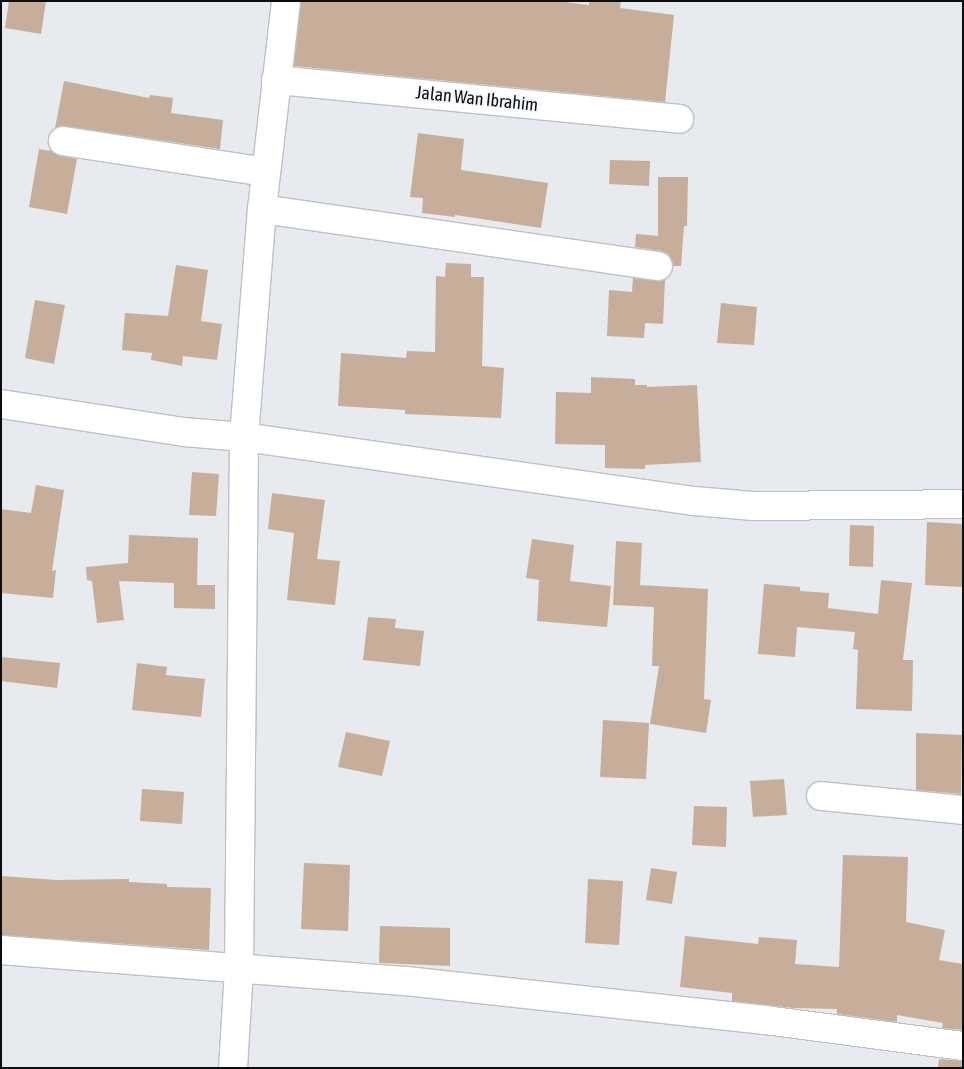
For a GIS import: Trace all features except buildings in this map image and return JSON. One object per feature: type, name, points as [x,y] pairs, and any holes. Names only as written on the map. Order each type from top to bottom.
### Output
[{"type":"street","points":[[233,1068],[238,969],[244,437],[262,209],[286,1]]},
{"type":"street","name":"Jalan Wan Ibrahim","points":[[276,80],[679,119]]},
{"type":"street","points":[[63,141],[266,172]]},
{"type":"street","points":[[262,209],[658,266]]},
{"type":"street","points":[[1,404],[184,432],[244,437],[694,501],[753,506],[963,504]]},
{"type":"street","points":[[821,796],[963,810]]},
{"type":"street","points":[[1,950],[406,981],[774,1021],[963,1046]]}]
